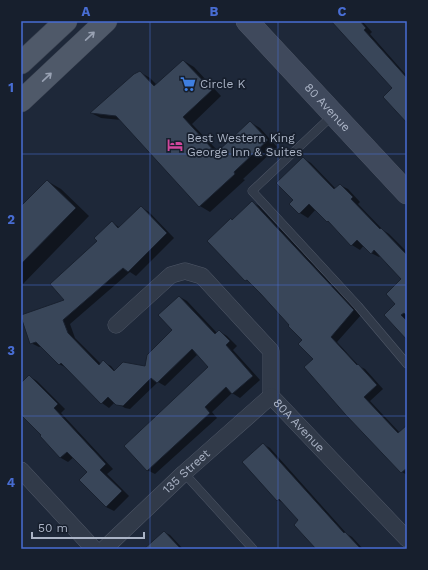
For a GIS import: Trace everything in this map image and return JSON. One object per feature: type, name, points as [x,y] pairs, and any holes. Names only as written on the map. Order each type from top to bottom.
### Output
[{"type":"main road","points":[[21,63],[66,21]]},
{"type":"main road","points":[[21,101],[106,21]]},
{"type":"main road","name":"80 Avenue","points":[[247,21],[407,193]]},
{"type":"street","name":"80A Avenue","points":[[116,325],[171,275],[185,271],[202,276],[271,350],[271,396],[407,540]]},
{"type":"street","name":"135 Street","points":[[104,549],[184,473],[271,396]]},
{"type":"street","points":[[21,470],[94,549]]},
{"type":"lane","points":[[334,114],[252,191],[358,306],[407,364]]},
{"type":"lane","points":[[184,473],[254,549]]},
{"type":"building","points":[[331,21],[360,21],[366,28],[364,30],[407,78],[407,123],[383,97],[392,88]]},
{"type":"building","name":"Best Western King George Inn & Suites","points":[[183,60],[212,90],[183,117],[216,153],[250,121],[268,140],[234,172],[235,174],[199,207],[116,116],[90,113],[134,74],[140,71],[154,86]]},
{"type":"building","points":[[303,157],[334,189],[340,184],[353,197],[351,199],[407,255],[407,316],[404,313],[401,315],[407,321],[407,340],[384,315],[395,304],[386,294],[401,279],[374,250],[371,254],[357,240],[351,246],[328,221],[327,222],[309,204],[299,214],[289,204],[293,200],[276,183]]},
{"type":"building","points":[[47,180],[76,208],[21,264],[21,206]]},
{"type":"building","points":[[252,201],[354,310],[331,337],[377,385],[364,397],[398,433],[407,425],[407,468],[401,473],[345,414],[304,367],[313,359],[298,344],[302,340],[260,293],[247,280],[245,281],[207,241],[231,218],[232,220]]},
{"type":"building","points":[[141,206],[167,233],[128,272],[123,268],[63,320],[68,333],[99,365],[103,360],[114,371],[123,362],[145,366],[147,355],[172,330],[158,315],[179,296],[215,334],[219,330],[230,341],[226,345],[253,376],[232,394],[226,387],[205,407],[210,413],[147,471],[124,446],[208,367],[192,349],[157,383],[151,378],[123,406],[116,405],[108,397],[101,404],[61,363],[59,365],[36,342],[30,344],[21,317],[21,315],[64,300],[50,284],[97,241],[94,238],[112,221],[118,228]]},
{"type":"building","points":[[29,375],[58,404],[54,408],[106,464],[100,470],[122,491],[106,507],[79,480],[87,472],[67,452],[60,458],[40,436],[41,435],[21,415],[21,383]]},
{"type":"building","points":[[263,443],[344,533],[345,532],[361,549],[316,549],[294,525],[298,520],[279,499],[277,501],[242,462]]},
{"type":"building","points":[[164,531],[181,549],[144,549]]},
{"type":"place","name":"Circle K","points":[[188,84]]},
{"type":"place","name":"Best Western King George Inn & Suites","points":[[175,145]]}]
